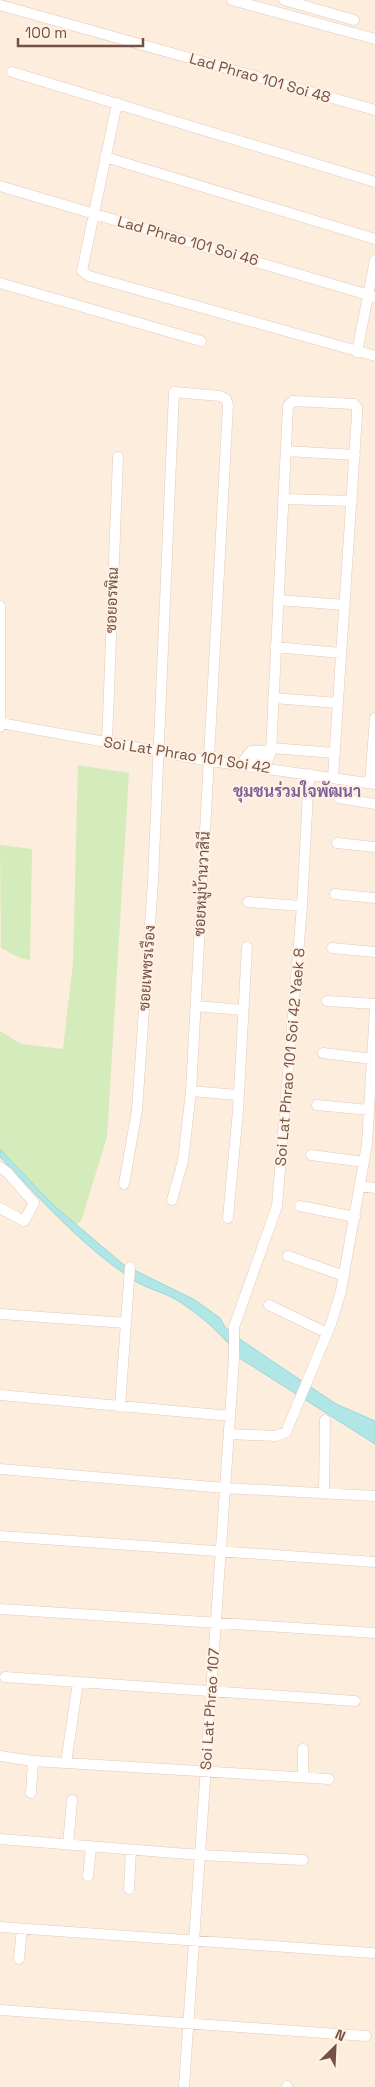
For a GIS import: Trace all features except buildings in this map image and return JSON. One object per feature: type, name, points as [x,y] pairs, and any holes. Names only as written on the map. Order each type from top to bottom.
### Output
[{"type":"street","points":[[232,0],[375,39]]},
{"type":"street","points":[[284,0],[316,4],[354,20]]},
{"type":"street","name":"Lad Phrao 101 Soi 48","points":[[0,5],[375,110]]},
{"type":"street","points":[[12,72],[375,182]]},
{"type":"street","points":[[117,103],[82,270],[89,276],[375,356]]},
{"type":"street","points":[[105,157],[375,239]]},
{"type":"street","name":"Lad Phrao 101 Soi 46","points":[[0,186],[371,295]]},
{"type":"street","points":[[357,352],[371,295],[375,260]]},
{"type":"street","points":[[0,283],[202,341]]},
{"type":"street","name":"ซอยเพชรเรือง","points":[[124,1184],[137,1110],[153,881],[157,752],[174,392],[220,396],[226,399],[228,405],[210,761]]},
{"type":"street","points":[[249,766],[254,761],[268,760],[271,750],[288,406],[293,401],[356,405],[355,455],[333,778]]},
{"type":"street","points":[[286,451],[355,455]]},
{"type":"street","name":"ซอยอรพิณ","points":[[107,742],[118,457]]},
{"type":"street","points":[[283,499],[352,501]]},
{"type":"street","points":[[278,600],[345,605]]},
{"type":"street","points":[[0,606],[0,725]]},
{"type":"street","points":[[275,647],[342,653]]},
{"type":"street","points":[[273,698],[338,703]]},
{"type":"street","points":[[372,784],[375,718]]},
{"type":"street","name":"Soi Lat Phrao 101 Soi 42","points":[[0,725],[210,761],[372,784]]},
{"type":"street","points":[[271,750],[335,752]]},
{"type":"street","name":"ซอยหมู่บ้านวาสินี","points":[[172,1200],[182,1161],[191,1091],[210,761]]},
{"type":"street","name":"Soi Lat Phrao 101 Soi 42 Yaek 8","points":[[233,1332],[277,1206],[302,906],[309,774]]},
{"type":"street","points":[[339,798],[375,804]]},
{"type":"street","points":[[337,842],[375,847]]},
{"type":"street","points":[[335,894],[375,898]]},
{"type":"street","points":[[248,902],[302,906]]},
{"type":"street","points":[[228,1218],[247,948]]},
{"type":"street","points":[[332,948],[375,952]]},
{"type":"street","points":[[229,1434],[278,1436],[284,1434],[290,1424],[326,1337],[339,1299],[364,1162],[372,1132],[370,1110],[373,1080],[372,1059],[375,1006],[327,1001]]},
{"type":"street","points":[[196,1006],[242,1010]]},
{"type":"street","points":[[323,1053],[372,1059]]},
{"type":"street","points":[[191,1091],[238,1094]]},
{"type":"street","points":[[317,1105],[370,1110]]},
{"type":"street","points":[[310,1155],[364,1162]]},
{"type":"street","points":[[0,1167],[8,1173],[34,1203],[24,1221],[0,1208]]},
{"type":"street","points":[[360,1186],[375,1188]]},
{"type":"street","points":[[300,1206],[355,1217]]},
{"type":"street","points":[[288,1256],[344,1276]]},
{"type":"street","points":[[120,1406],[131,1280],[130,1267]]},
{"type":"street","points":[[269,1305],[326,1337]]},
{"type":"street","points":[[0,1314],[126,1323]]},
{"type":"street","name":"Soi Lat Phrao 107","points":[[184,2087],[234,1358],[233,1332]]},
{"type":"street","points":[[0,1395],[230,1416]]},
{"type":"street","points":[[324,1494],[325,1420]]},
{"type":"street","points":[[0,1468],[225,1488],[375,1496]]},
{"type":"street","points":[[0,1536],[375,1562]]},
{"type":"street","points":[[0,1609],[375,1633]]},
{"type":"street","points":[[5,1677],[355,1701]]},
{"type":"street","points":[[66,1763],[78,1682]]},
{"type":"street","points":[[303,1749],[303,1777]]},
{"type":"street","points":[[0,1756],[33,1761],[329,1779]]},
{"type":"street","points":[[31,1793],[33,1761]]},
{"type":"street","points":[[68,1845],[72,1800]]},
{"type":"street","points":[[0,1839],[200,1855],[303,1860]]},
{"type":"street","points":[[88,1876],[91,1847]]},
{"type":"street","points":[[129,1889],[131,1850]]},
{"type":"street","points":[[0,1928],[372,1953]]},
{"type":"street","points":[[19,1959],[22,1929]]},
{"type":"street","points":[[1,2010],[189,2025],[366,2036]]},
{"type":"green space","points":[[78,765],[129,773],[107,1137],[81,1221],[76,1224],[52,1204],[0,1149],[0,1031],[21,1044],[63,1049],[73,963]]},
{"type":"green space","points":[[0,845],[32,849],[30,960],[20,958],[1,948]]},
{"type":"water","points":[[0,1149],[52,1204],[124,1265],[195,1300],[220,1318],[225,1327],[241,1340],[336,1404],[375,1421],[375,1444],[241,1359],[213,1328],[180,1302],[137,1282],[96,1252],[47,1206],[0,1157]]},
{"type":"district","name":"ชุมชนร่วมใจพัฒนา","points":[[297,791]]}]
